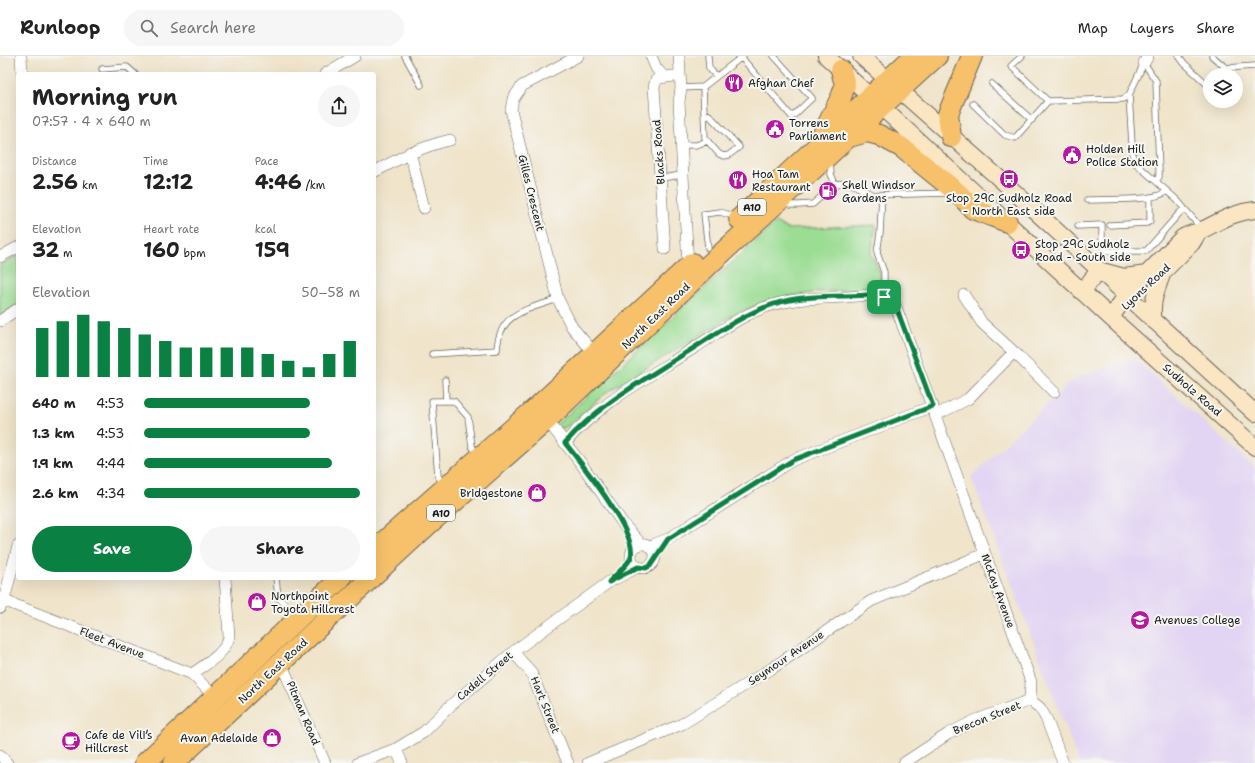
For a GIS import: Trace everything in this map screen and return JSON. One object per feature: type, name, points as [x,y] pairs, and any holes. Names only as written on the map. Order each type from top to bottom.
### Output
[{"type":"highway","name":"North East Road","points":[[894,86],[914,56]]},
{"type":"highway","name":"North East Road","points":[[376,548],[479,458],[542,414],[594,353],[740,218],[823,151],[894,86],[937,56]]},
{"type":"highway","points":[[951,137],[948,114],[972,56]]},
{"type":"highway","points":[[823,151],[845,85],[841,70]]},
{"type":"highway","name":"North East Road","points":[[376,574],[542,414],[781,200],[823,151],[850,137],[876,102]]},
{"type":"highway","points":[[850,137],[867,132],[879,135],[901,146],[959,194],[973,209],[1007,222]]},
{"type":"highway","name":"North East Road","points":[[145,763],[216,698],[339,580]]},
{"type":"highway","name":"North East Road","points":[[174,763],[369,580]]},
{"type":"highway","points":[[272,643],[281,663]]},
{"type":"main road","points":[[826,56],[876,102]]},
{"type":"main road","points":[[861,56],[951,137],[1039,209],[1099,270],[1154,321],[1253,408]]},
{"type":"main road","name":"Sudholz Road","points":[[876,102],[1082,292],[1255,446]]},
{"type":"main road","name":"Lyons Road","points":[[1111,318],[1130,298],[1147,274],[1182,238],[1189,233],[1201,230],[1229,216],[1255,210]]},
{"type":"main road","name":"Lyons Road","points":[[1130,298],[1163,272],[1192,243],[1201,230]]},
{"type":"main road","points":[[1099,270],[1124,277],[1147,274]]},
{"type":"main road","points":[[1082,292],[1099,270]]},
{"type":"main road","points":[[1154,321],[1152,311],[1153,301],[1163,272]]},
{"type":"street","points":[[21,56],[22,72]]},
{"type":"street","points":[[328,72],[355,56]]},
{"type":"street","name":"Gilles Crescent","points":[[578,56],[522,86],[513,99],[511,110],[558,299],[572,328],[594,353]]},
{"type":"street","points":[[651,56],[656,68],[664,77],[680,75]]},
{"type":"street","name":"Blacks Road","points":[[679,56],[681,88],[679,102],[688,266]]},
{"type":"street","name":"Blacks Road","points":[[664,77],[656,80],[654,87],[665,249]]},
{"type":"street","points":[[376,171],[410,152],[450,140]]},
{"type":"street","points":[[410,152],[424,208]]},
{"type":"street","points":[[0,257],[16,248]]},
{"type":"street","points":[[565,443],[578,427],[610,401],[746,315],[776,304],[801,299],[871,295],[884,297]]},
{"type":"street","points":[[964,295],[982,323],[1014,352],[1054,392]]},
{"type":"street","name":"McKay Avenue","points":[[884,297],[895,304],[934,410],[984,554],[1026,665],[1031,682],[1030,700]]},
{"type":"street","points":[[3,320],[16,312]]},
{"type":"street","name":"Cadell Street","points":[[358,763],[396,749],[424,732],[450,706],[514,652],[609,582],[639,553],[668,539],[793,460],[968,399],[1014,352]]},
{"type":"street","points":[[542,414],[565,443],[624,525],[639,553],[656,556]]},
{"type":"street","name":"Cadell Street","points":[[639,553],[646,568],[653,563],[668,539]]},
{"type":"street","points":[[1,602],[16,553]]},
{"type":"street","name":"Seymour Avenue","points":[[588,763],[682,724],[771,669],[871,601],[984,554]]},
{"type":"street","points":[[192,674],[224,650],[227,643],[229,637],[225,580]]},
{"type":"street","name":"Fleet Avenue","points":[[1,602],[192,674],[216,698]]},
{"type":"street","name":"Hart Street","points":[[514,652],[531,672],[568,763]]},
{"type":"street","name":"Pitman Road","points":[[281,663],[324,763]]},
{"type":"street","points":[[1030,700],[1040,708],[1046,718],[1063,763]]},
{"type":"street","name":"Brecon Street","points":[[904,763],[948,734],[974,721],[1030,700]]},
{"type":"street","points":[[396,749],[402,763]]},
{"type":"street","points":[[0,755],[7,763]]},
{"type":"lane","points":[[405,56],[421,85]]},
{"type":"lane","points":[[708,56],[709,68],[716,76]]},
{"type":"lane","points":[[681,88],[702,86],[742,57],[792,117],[812,98],[774,56]]},
{"type":"lane","points":[[1022,56],[1011,66],[1048,101],[1123,99],[1130,95]]},
{"type":"lane","points":[[1180,56],[1184,63],[1203,81]]},
{"type":"lane","points":[[1212,56],[1226,68],[1255,66]]},
{"type":"lane","points":[[1146,60],[1130,95],[1133,161],[1184,208],[1201,230]]},
{"type":"lane","points":[[1146,60],[1156,81],[1159,170],[1159,177],[1156,181]]},
{"type":"lane","points":[[102,69],[127,67],[133,72]]},
{"type":"lane","points":[[992,84],[1032,120]]},
{"type":"lane","points":[[702,86],[705,138],[719,154],[729,156],[739,147],[709,115],[704,113]]},
{"type":"lane","points":[[973,104],[1011,138],[1018,136],[1048,101]]},
{"type":"lane","points":[[681,145],[696,145],[708,141]]},
{"type":"lane","points":[[823,151],[835,184]]},
{"type":"lane","points":[[660,178],[683,175]]},
{"type":"lane","points":[[781,200],[790,205],[813,204],[835,184],[852,184],[873,195],[938,193],[959,194]]},
{"type":"lane","points":[[1087,200],[1150,197],[1163,195],[1167,191]]},
{"type":"lane","points":[[882,195],[880,233],[877,253],[884,272],[884,297]]},
{"type":"lane","points":[[1110,225],[1147,223],[1150,221],[1150,197]]},
{"type":"lane","points":[[1078,226],[1102,225],[1102,244],[1106,251],[1146,251],[1184,208]]},
{"type":"lane","points":[[708,248],[704,214],[720,212],[740,218]]},
{"type":"lane","points":[[432,354],[497,350],[497,340],[503,326],[510,318],[558,299]]},
{"type":"lane","points":[[444,380],[446,401]]},
{"type":"lane","points":[[445,488],[438,476],[432,401],[454,401],[468,417],[472,446],[479,458]]},
{"type":"lane","points":[[276,580],[278,597],[299,618]]},
{"type":"shaded area","name":"Avenues College","points":[[1135,359],[1255,468],[1255,763],[1079,763],[971,477],[1076,377]]},
{"type":"green space","points":[[776,222],[787,229],[876,225],[871,254],[880,273],[880,288],[819,292],[786,297],[757,305],[733,315],[607,392],[569,425],[564,428],[559,428],[556,425]]},
{"type":"green space","points":[[16,256],[16,306],[0,316],[0,265]]},
{"type":"place","name":"Afghan Chef","points":[[734,83]]},
{"type":"place","name":"Torrens Parliament","points":[[775,129]]},
{"type":"place","name":"Holden Hill Police Station","points":[[1072,155]]},
{"type":"place","name":"Stop 29C Sudholz Road - North East side","points":[[1009,179]]},
{"type":"place","name":"Hoa Tam Restaurant","points":[[738,180]]},
{"type":"place","name":"Shell Windsor Gardens","points":[[828,191]]},
{"type":"place","name":"Stop 29C Sudholz Road - South side","points":[[1021,250]]},
{"type":"place","name":"Bridgestone","points":[[537,493]]},
{"type":"place","name":"Northpoint Toyota Hillcrest","points":[[257,602]]},
{"type":"place","name":"Avenues College","points":[[1140,620]]},
{"type":"place","name":"Avan Adelaide","points":[[272,738]]},
{"type":"place","name":"Cafe de Vili’s Hillcrest","points":[[71,741]]},
{"type":"route","points":[[871,295],[884,297],[895,304],[933,406],[793,460],[768,474],[668,539],[650,566],[646,568],[638,567],[609,582],[631,558],[633,550],[624,525],[565,443],[578,427],[610,401],[746,315],[776,304],[801,299],[871,295]]}]
